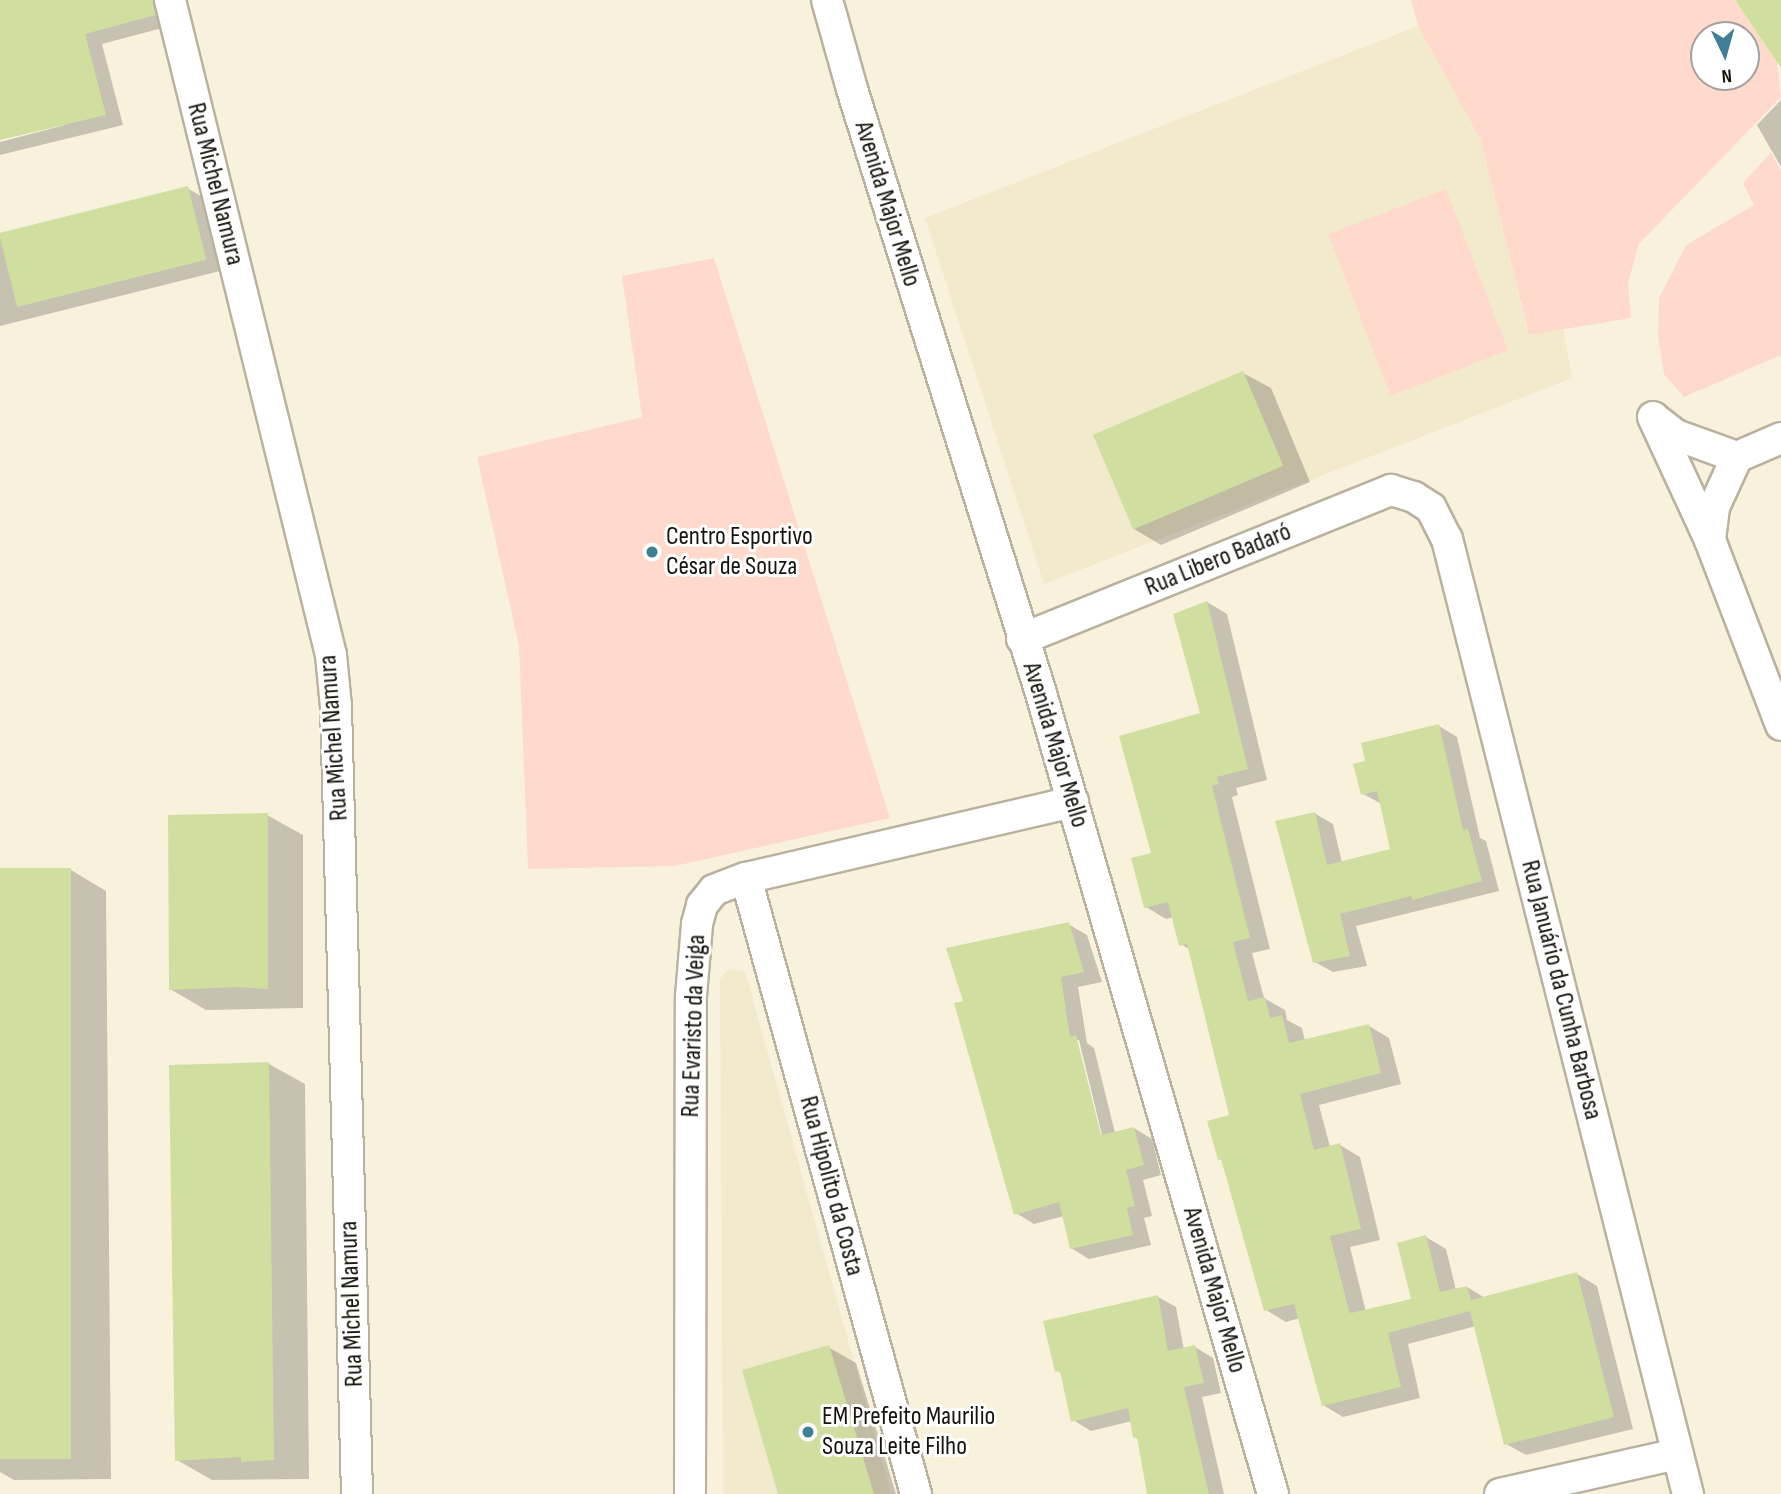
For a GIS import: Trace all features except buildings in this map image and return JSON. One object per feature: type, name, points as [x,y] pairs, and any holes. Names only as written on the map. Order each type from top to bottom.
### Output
[{"type":"street","name":"Rua Michel Namura","points":[[170,0],[331,655],[336,707],[357,1494]]},
{"type":"street","name":"Avenida Major Mello","points":[[827,0],[1073,802],[1273,1494]]},
{"type":"street","points":[[1737,457],[1676,435],[1653,417],[1710,540],[1781,725]]},
{"type":"street","points":[[1710,540],[1714,507],[1737,457],[1781,438]]},
{"type":"street","name":"Rua Libero Badaró","points":[[1023,639],[1391,490],[1414,497]]},
{"type":"street","name":"Rua Januário da Cunha Barbosa","points":[[1414,497],[1430,508],[1447,539],[1688,1494]]},
{"type":"street","name":"Rua Evaristo da Veiga","points":[[690,1494],[691,1009],[694,948],[702,905],[714,890],[746,878],[1073,802]]},
{"type":"street","name":"Rua Hipolito da Costa","points":[[746,878],[916,1494]]},
{"type":"street","points":[[1500,1494],[1678,1454]]},
{"type":"shaded area","points":[[1411,0],[1735,0],[1749,21],[1690,21],[1690,91],[1760,91],[1760,37],[1777,62],[1781,97],[1639,244],[1628,283],[1631,318],[1529,335],[1480,139],[1418,26]]},
{"type":"shaded area","points":[[1418,26],[1480,139],[1528,334],[1563,327],[1572,378],[1044,584],[925,218]]},
{"type":"shaded area","points":[[1771,152],[1781,171],[1781,355],[1684,397],[1664,374],[1658,337],[1659,298],[1686,245],[1754,205],[1743,183]]},
{"type":"shaded area","points":[[1446,189],[1508,351],[1390,396],[1328,234]]},
{"type":"shaded area","name":"Centro Esportivo César de Souza","points":[[714,258],[890,818],[675,866],[528,869],[519,646],[477,457],[642,417],[622,276]]},
{"type":"shaded area","points":[[728,970],[745,971],[891,1494],[723,1494],[720,979]]},
{"type":"place","name":"Centro Esportivo César de Souza","points":[[652,552]]},
{"type":"place","name":"EM Prefeito Maurilio Souza Leite Filho","points":[[808,1432]]}]
